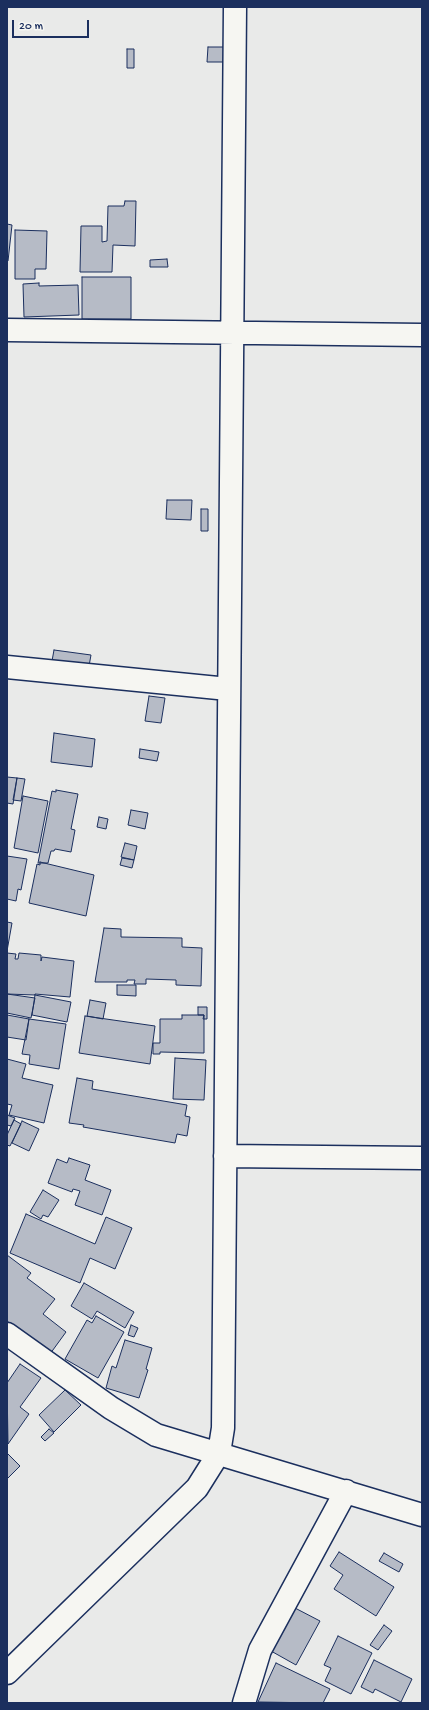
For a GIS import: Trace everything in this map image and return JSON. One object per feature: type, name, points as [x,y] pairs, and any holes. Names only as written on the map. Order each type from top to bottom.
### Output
[{"type":"street","points":[[7,1673],[197,1488],[219,1453],[223,1428],[231,332],[235,7]]},
{"type":"street","points":[[7,330],[422,335]]},
{"type":"street","points":[[7,667],[228,689]]},
{"type":"street","points":[[225,1156],[422,1158]]},
{"type":"street","points":[[7,1334],[111,1408],[156,1435],[422,1515]]},
{"type":"street","points":[[244,1703],[260,1650],[346,1491]]},
{"type":"building","points":[[208,47],[224,47],[224,62],[207,62]]},
{"type":"building","points":[[127,49],[134,49],[134,68],[127,68]]},
{"type":"building","points":[[125,201],[136,201],[135,246],[113,245],[112,272],[80,272],[81,226],[102,226],[102,242],[107,241],[108,206],[124,206]]},
{"type":"building","points":[[7,224],[12,225],[8,261],[7,261]]},
{"type":"building","points":[[15,230],[47,231],[46,269],[35,269],[35,279],[15,279]]},
{"type":"building","points":[[167,259],[168,267],[150,267],[150,260]]},
{"type":"building","points":[[82,277],[131,277],[131,319],[82,319]]},
{"type":"building","points":[[39,283],[39,286],[78,285],[79,315],[24,317],[23,284]]},
{"type":"building","points":[[167,500],[192,500],[191,520],[166,519]]},
{"type":"building","points":[[201,509],[208,509],[208,531],[201,531]]},
{"type":"building","points":[[54,650],[91,655],[89,666],[52,661]]},
{"type":"building","points":[[149,696],[165,698],[161,723],[145,721]]},
{"type":"building","points":[[54,733],[95,739],[92,767],[51,762]]},
{"type":"building","points":[[140,749],[159,752],[157,761],[139,758]]},
{"type":"building","points":[[7,777],[17,778],[13,804],[7,803]]},
{"type":"building","points":[[17,778],[25,779],[21,801],[13,800]]},
{"type":"building","points":[[56,790],[78,794],[71,829],[75,830],[71,852],[55,849],[54,851],[51,851],[48,863],[38,863],[52,791],[56,792]]},
{"type":"building","points":[[23,796],[48,801],[38,853],[14,848]]},
{"type":"building","points":[[131,810],[148,813],[145,829],[128,825]]},
{"type":"building","points":[[99,817],[108,819],[106,829],[97,827]]},
{"type":"building","points":[[125,843],[137,846],[134,860],[121,857]]},
{"type":"building","points":[[7,856],[27,859],[21,890],[18,889],[16,901],[7,899]]},
{"type":"building","points":[[122,858],[134,860],[132,868],[120,865]]},
{"type":"building","points":[[40,862],[94,875],[86,916],[29,903],[37,864],[40,865]]},
{"type":"building","points":[[7,922],[12,923],[7,951]]},
{"type":"building","points":[[104,928],[121,929],[121,937],[182,938],[182,947],[202,948],[201,986],[176,985],[176,980],[146,979],[146,984],[134,984],[135,980],[127,980],[127,982],[95,982]]},
{"type":"building","points":[[7,953],[16,954],[15,959],[18,959],[19,953],[41,955],[41,961],[42,957],[74,961],[70,997],[35,994],[7,994]]},
{"type":"building","points":[[117,985],[136,985],[136,996],[117,995]]},
{"type":"building","points":[[7,994],[35,998],[31,1018],[7,1013]]},
{"type":"building","points":[[35,995],[71,1002],[67,1022],[32,1015]]},
{"type":"building","points":[[90,1000],[106,1003],[103,1019],[87,1016]]},
{"type":"building","points":[[198,1007],[207,1007],[207,1019],[203,1019],[204,1015],[198,1015]]},
{"type":"building","points":[[7,1015],[29,1019],[26,1040],[7,1037]]},
{"type":"building","points":[[182,1015],[204,1015],[204,1053],[160,1052],[160,1054],[153,1054],[153,1043],[160,1043],[160,1019],[182,1019]]},
{"type":"building","points":[[85,1016],[155,1026],[150,1064],[79,1053]]},
{"type":"building","points":[[29,1019],[66,1024],[59,1069],[29,1064],[30,1055],[22,1054]]},
{"type":"building","points":[[175,1058],[206,1060],[204,1100],[173,1099]]},
{"type":"building","points":[[7,1059],[26,1064],[22,1078],[53,1085],[44,1123],[9,1115],[12,1105],[7,1104]]},
{"type":"building","points":[[77,1078],[93,1081],[92,1089],[187,1105],[185,1116],[190,1117],[187,1136],[177,1134],[175,1143],[83,1127],[84,1125],[69,1123]]},
{"type":"building","points":[[7,1115],[15,1118],[11,1126],[7,1125]]},
{"type":"building","points":[[14,1120],[21,1124],[10,1146],[7,1145],[7,1135]]},
{"type":"building","points":[[22,1121],[39,1129],[29,1151],[12,1143]]},
{"type":"building","points":[[69,1158],[90,1165],[85,1180],[111,1190],[102,1215],[75,1205],[80,1191],[73,1189],[72,1192],[48,1183],[57,1159],[67,1163]]},
{"type":"building","points":[[43,1190],[59,1200],[48,1217],[43,1215],[41,1219],[30,1212]]},
{"type":"building","points":[[26,1214],[95,1244],[106,1217],[132,1228],[115,1269],[90,1258],[80,1283],[10,1253]]},
{"type":"building","points":[[7,1255],[31,1273],[27,1278],[55,1299],[43,1314],[66,1332],[50,1354],[7,1321]]},
{"type":"building","points":[[84,1283],[134,1312],[125,1328],[97,1311],[92,1319],[71,1306]]},
{"type":"building","points":[[96,1316],[124,1332],[98,1378],[65,1359],[87,1320],[92,1323]]},
{"type":"building","points":[[131,1325],[138,1328],[134,1337],[128,1335]]},
{"type":"building","points":[[125,1340],[152,1348],[146,1369],[148,1370],[139,1398],[106,1388],[112,1366],[116,1368]]},
{"type":"building","points":[[20,1364],[41,1378],[20,1407],[29,1414],[8,1444],[7,1383]]},
{"type":"building","points":[[65,1390],[81,1405],[54,1432],[39,1415]]},
{"type":"building","points":[[49,1429],[54,1433],[45,1441],[41,1437]]},
{"type":"building","points":[[7,1453],[20,1466],[7,1479]]},
{"type":"building","points":[[339,1552],[394,1587],[376,1616],[334,1589],[343,1575],[330,1566]]},
{"type":"building","points":[[384,1553],[403,1564],[399,1572],[379,1561]]},
{"type":"building","points":[[295,1608],[320,1621],[296,1665],[271,1651]]},
{"type":"building","points":[[384,1625],[392,1631],[378,1650],[370,1645]]},
{"type":"building","points":[[338,1636],[372,1653],[351,1694],[325,1681],[331,1668],[324,1665]]},
{"type":"building","points":[[374,1660],[412,1679],[401,1702],[375,1689],[373,1693],[361,1687]]},
{"type":"building","points":[[276,1663],[330,1689],[323,1703],[258,1702]]}]
